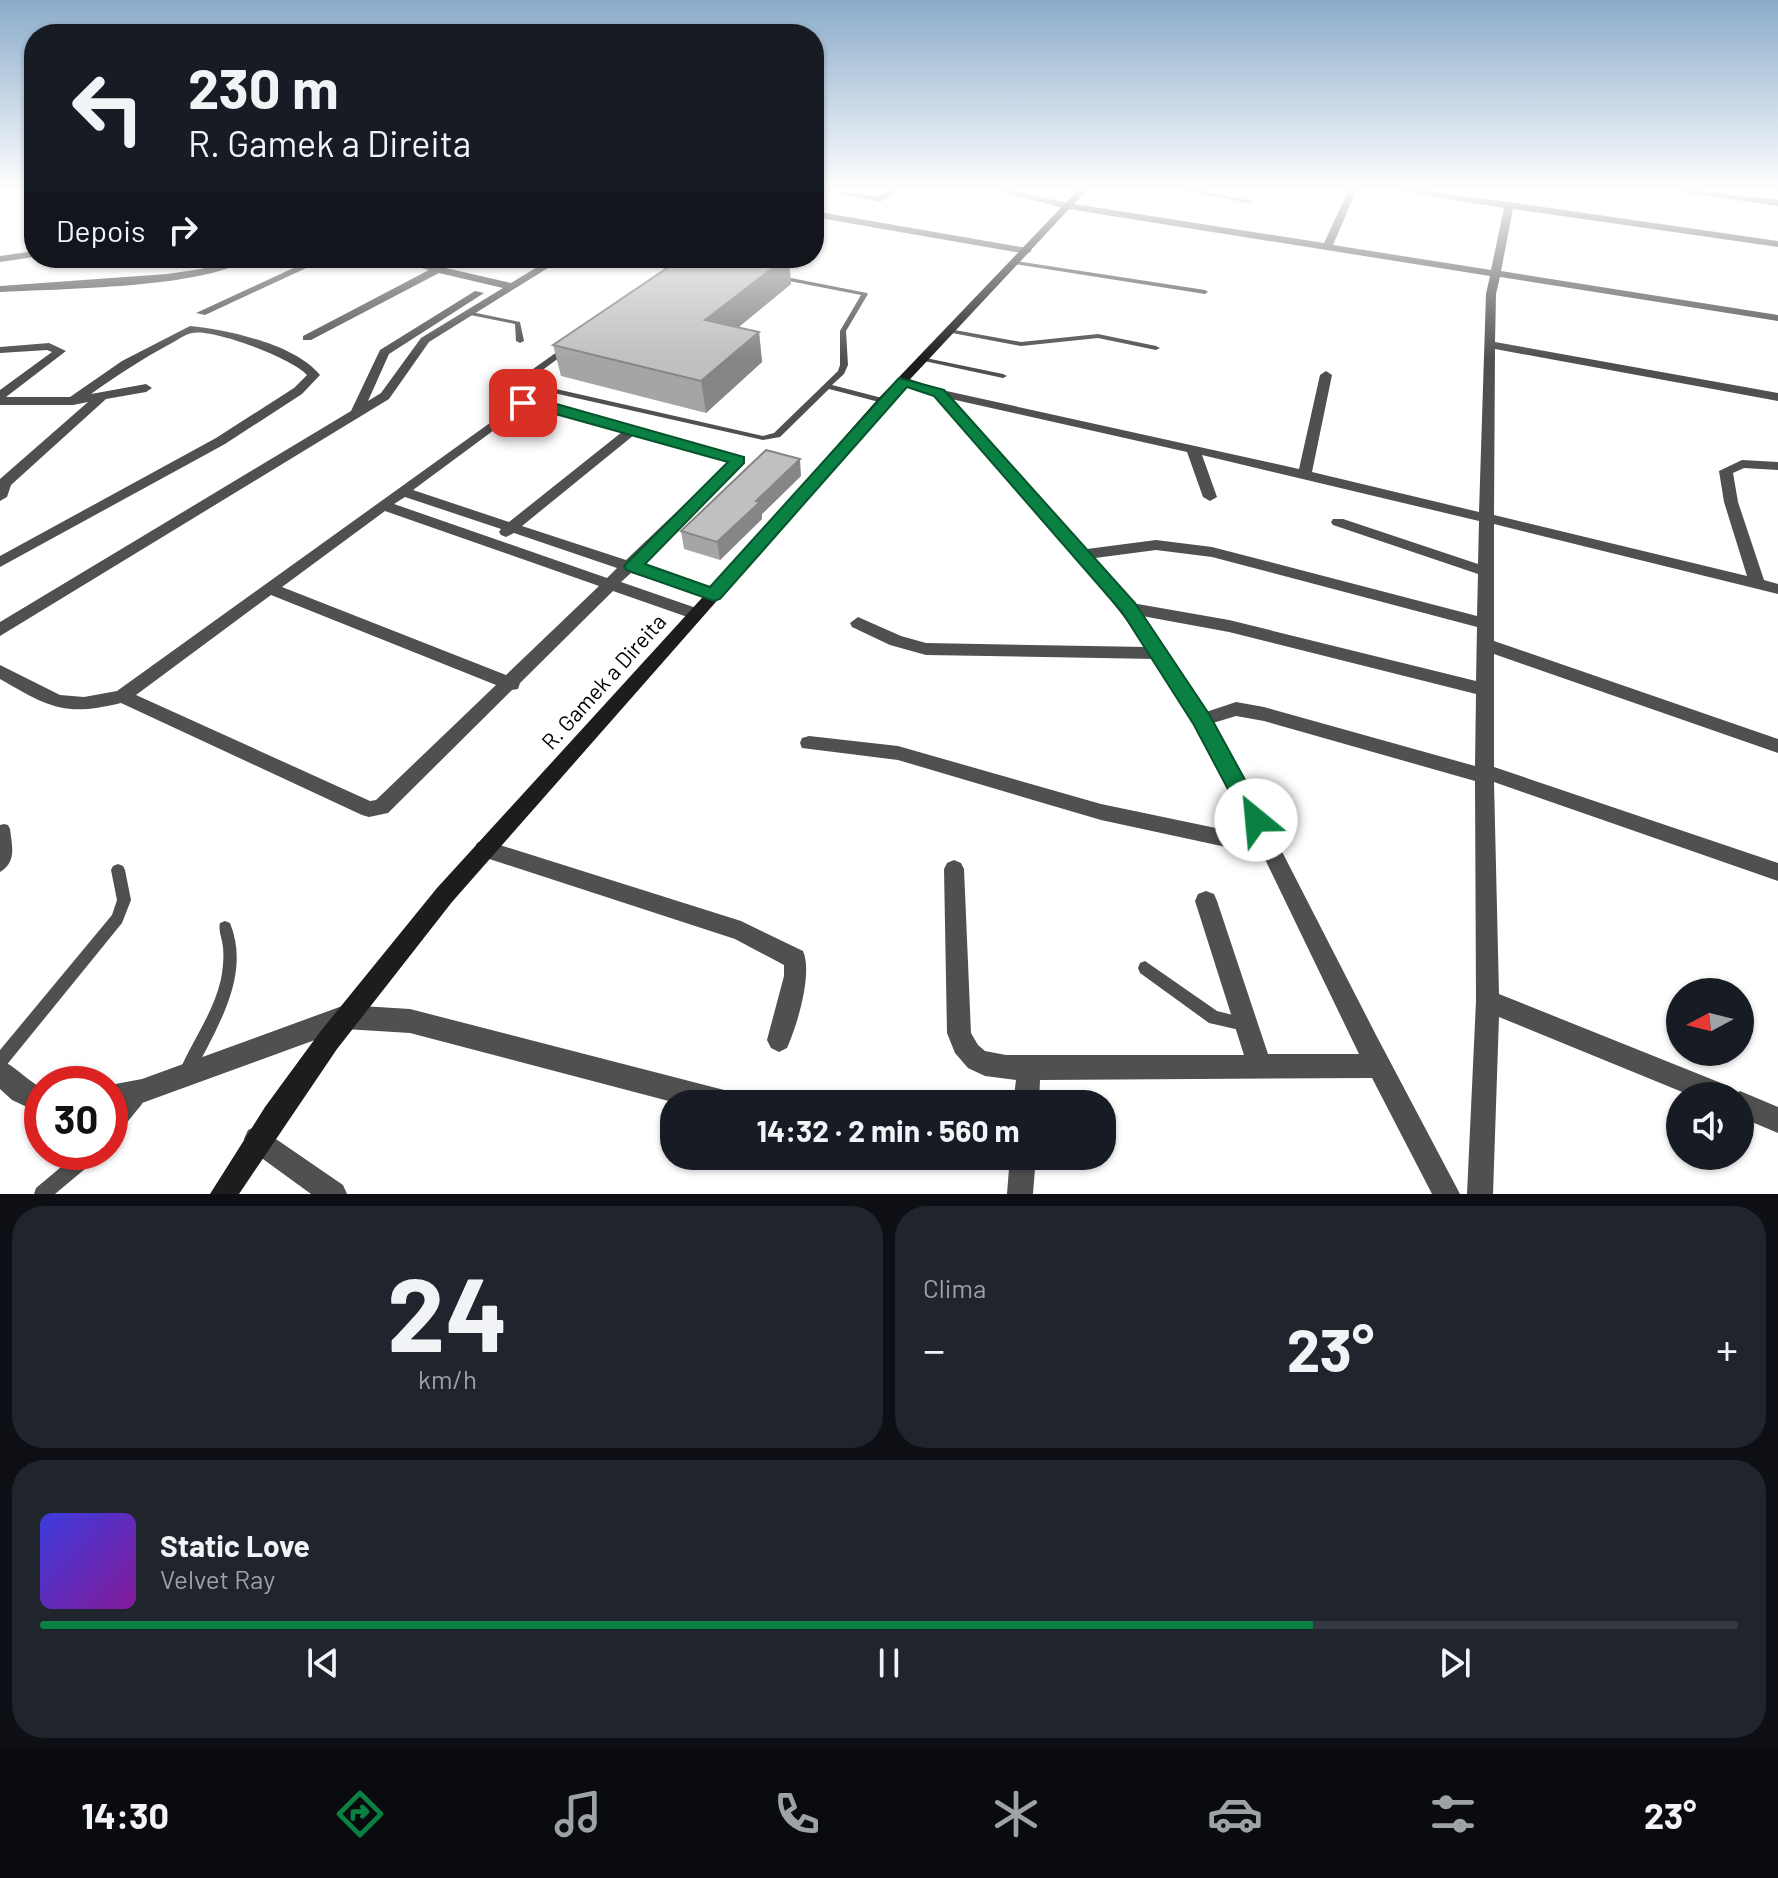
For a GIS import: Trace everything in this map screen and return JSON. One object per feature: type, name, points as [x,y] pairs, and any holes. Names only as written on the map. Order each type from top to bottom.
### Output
[{"type":"main road","name":"R. Gamek a Direita","points":[[223,1194],[257,1139],[345,1017],[484,849],[714,595],[883,401],[1030,247]]},
{"type":"street","points":[[1,247],[12,257]]},
{"type":"street","points":[[972,247],[1021,257]]},
{"type":"street","points":[[1327,247],[1778,318]]},
{"type":"street","points":[[1480,1194],[1488,1001],[1485,774],[1489,518],[1487,431],[1495,273],[1500,247]]},
{"type":"street","points":[[0,259],[24,255]]},
{"type":"street","points":[[0,289],[197,275],[223,268]]},
{"type":"street","points":[[201,313],[301,268]]},
{"type":"street","points":[[429,268],[510,286]]},
{"type":"street","points":[[356,414],[384,352],[522,268]]},
{"type":"street","points":[[0,630],[393,390],[425,340],[542,268]]},
{"type":"street","points":[[307,338],[437,270]]},
{"type":"street","points":[[0,562],[232,433],[301,390],[314,375],[310,367],[293,358],[190,329],[126,363],[73,401]]},
{"type":"street","points":[[1492,345],[1778,397]]},
{"type":"street","points":[[0,350],[49,346],[60,351],[0,399]]},
{"type":"street","points":[[1305,474],[1326,375]]},
{"type":"street","points":[[904,381],[939,393],[1305,474],[1778,589]]},
{"type":"street","points":[[0,399],[73,401],[146,388]]},
{"type":"street","points":[[939,393],[1084,554],[1160,653],[1202,720],[1270,848],[1377,1066],[1447,1194]]},
{"type":"street","points":[[0,497],[4,483],[101,397]]},
{"type":"street","points":[[0,671],[65,706],[90,705],[122,696],[526,401],[739,462],[385,804],[369,809],[122,696]]},
{"type":"street","points":[[492,544],[632,430]]},
{"type":"street","points":[[1193,449],[1210,497]]},
{"type":"street","points":[[1757,584],[1731,502],[1726,471],[1742,464],[1778,466]]},
{"type":"street","points":[[402,491],[714,595]]},
{"type":"street","points":[[382,505],[696,614]]},
{"type":"street","points":[[1338,522],[1487,572]]},
{"type":"street","points":[[1084,554],[1156,545],[1212,552],[1487,624]]},
{"type":"street","points":[[269,588],[512,684]]},
{"type":"street","points":[[1128,608],[1229,626],[1486,690]]},
{"type":"street","points":[[858,623],[896,641],[926,649],[1160,653]]},
{"type":"street","points":[[1487,645],[1778,746]]},
{"type":"street","points":[[1202,720],[1236,709],[1264,714],[1485,774],[1778,872]]},
{"type":"street","points":[[809,743],[898,753],[1101,812],[1270,848]]},
{"type":"street","points":[[484,849],[741,931],[784,950],[795,959],[795,976],[779,1040]]},
{"type":"street","points":[[954,869],[959,1033],[963,1048],[973,1060],[989,1066],[1029,1068],[1377,1066]]},
{"type":"street","points":[[1206,901],[1260,1066]]},
{"type":"street","points":[[1488,1001],[1688,1082]]},
{"type":"street","points":[[128,1094],[345,1017],[410,1021],[674,1090]]},
{"type":"street","points":[[1027,1090],[1029,1068]]},
{"type":"street","points":[[0,1072],[24,1092]]},
{"type":"street","points":[[1754,1110],[1778,1120]]},
{"type":"street","points":[[257,1139],[334,1194]]},
{"type":"street","points":[[1020,1194],[1022,1170]]},
{"type":"lane","points":[[1021,257],[1205,292]]},
{"type":"lane","points":[[677,268],[529,376],[528,382],[763,438],[777,435],[828,386],[844,365],[843,331],[865,294],[722,268]]},
{"type":"lane","points":[[467,313],[518,323],[520,341]]},
{"type":"lane","points":[[949,331],[1021,344],[1098,336],[1156,348]]},
{"type":"lane","points":[[924,359],[1003,376]]},
{"type":"lane","points":[[828,386],[883,401]]},
{"type":"lane","points":[[0,866],[7,855],[4,829]]},
{"type":"lane","points":[[0,1062],[117,919],[124,900],[118,870]]},
{"type":"lane","points":[[186,1074],[232,973],[234,947],[225,927]]},
{"type":"lane","points":[[1145,968],[1214,1018],[1246,1024]]},
{"type":"lane","points":[[128,1108],[142,1091]]},
{"type":"lane","points":[[42,1194],[71,1170]]},
{"type":"building","points":[[667,268],[773,268],[705,320],[759,332],[701,381],[553,345]]},
{"type":"building","points":[[766,450],[800,459],[717,542],[681,531]]},
{"type":"route","points":[[523,403],[532,401],[738,460],[738,464],[633,566],[714,595],[883,401],[904,381],[939,393],[1055,520],[1128,608],[1202,720],[1256,820]]}]
